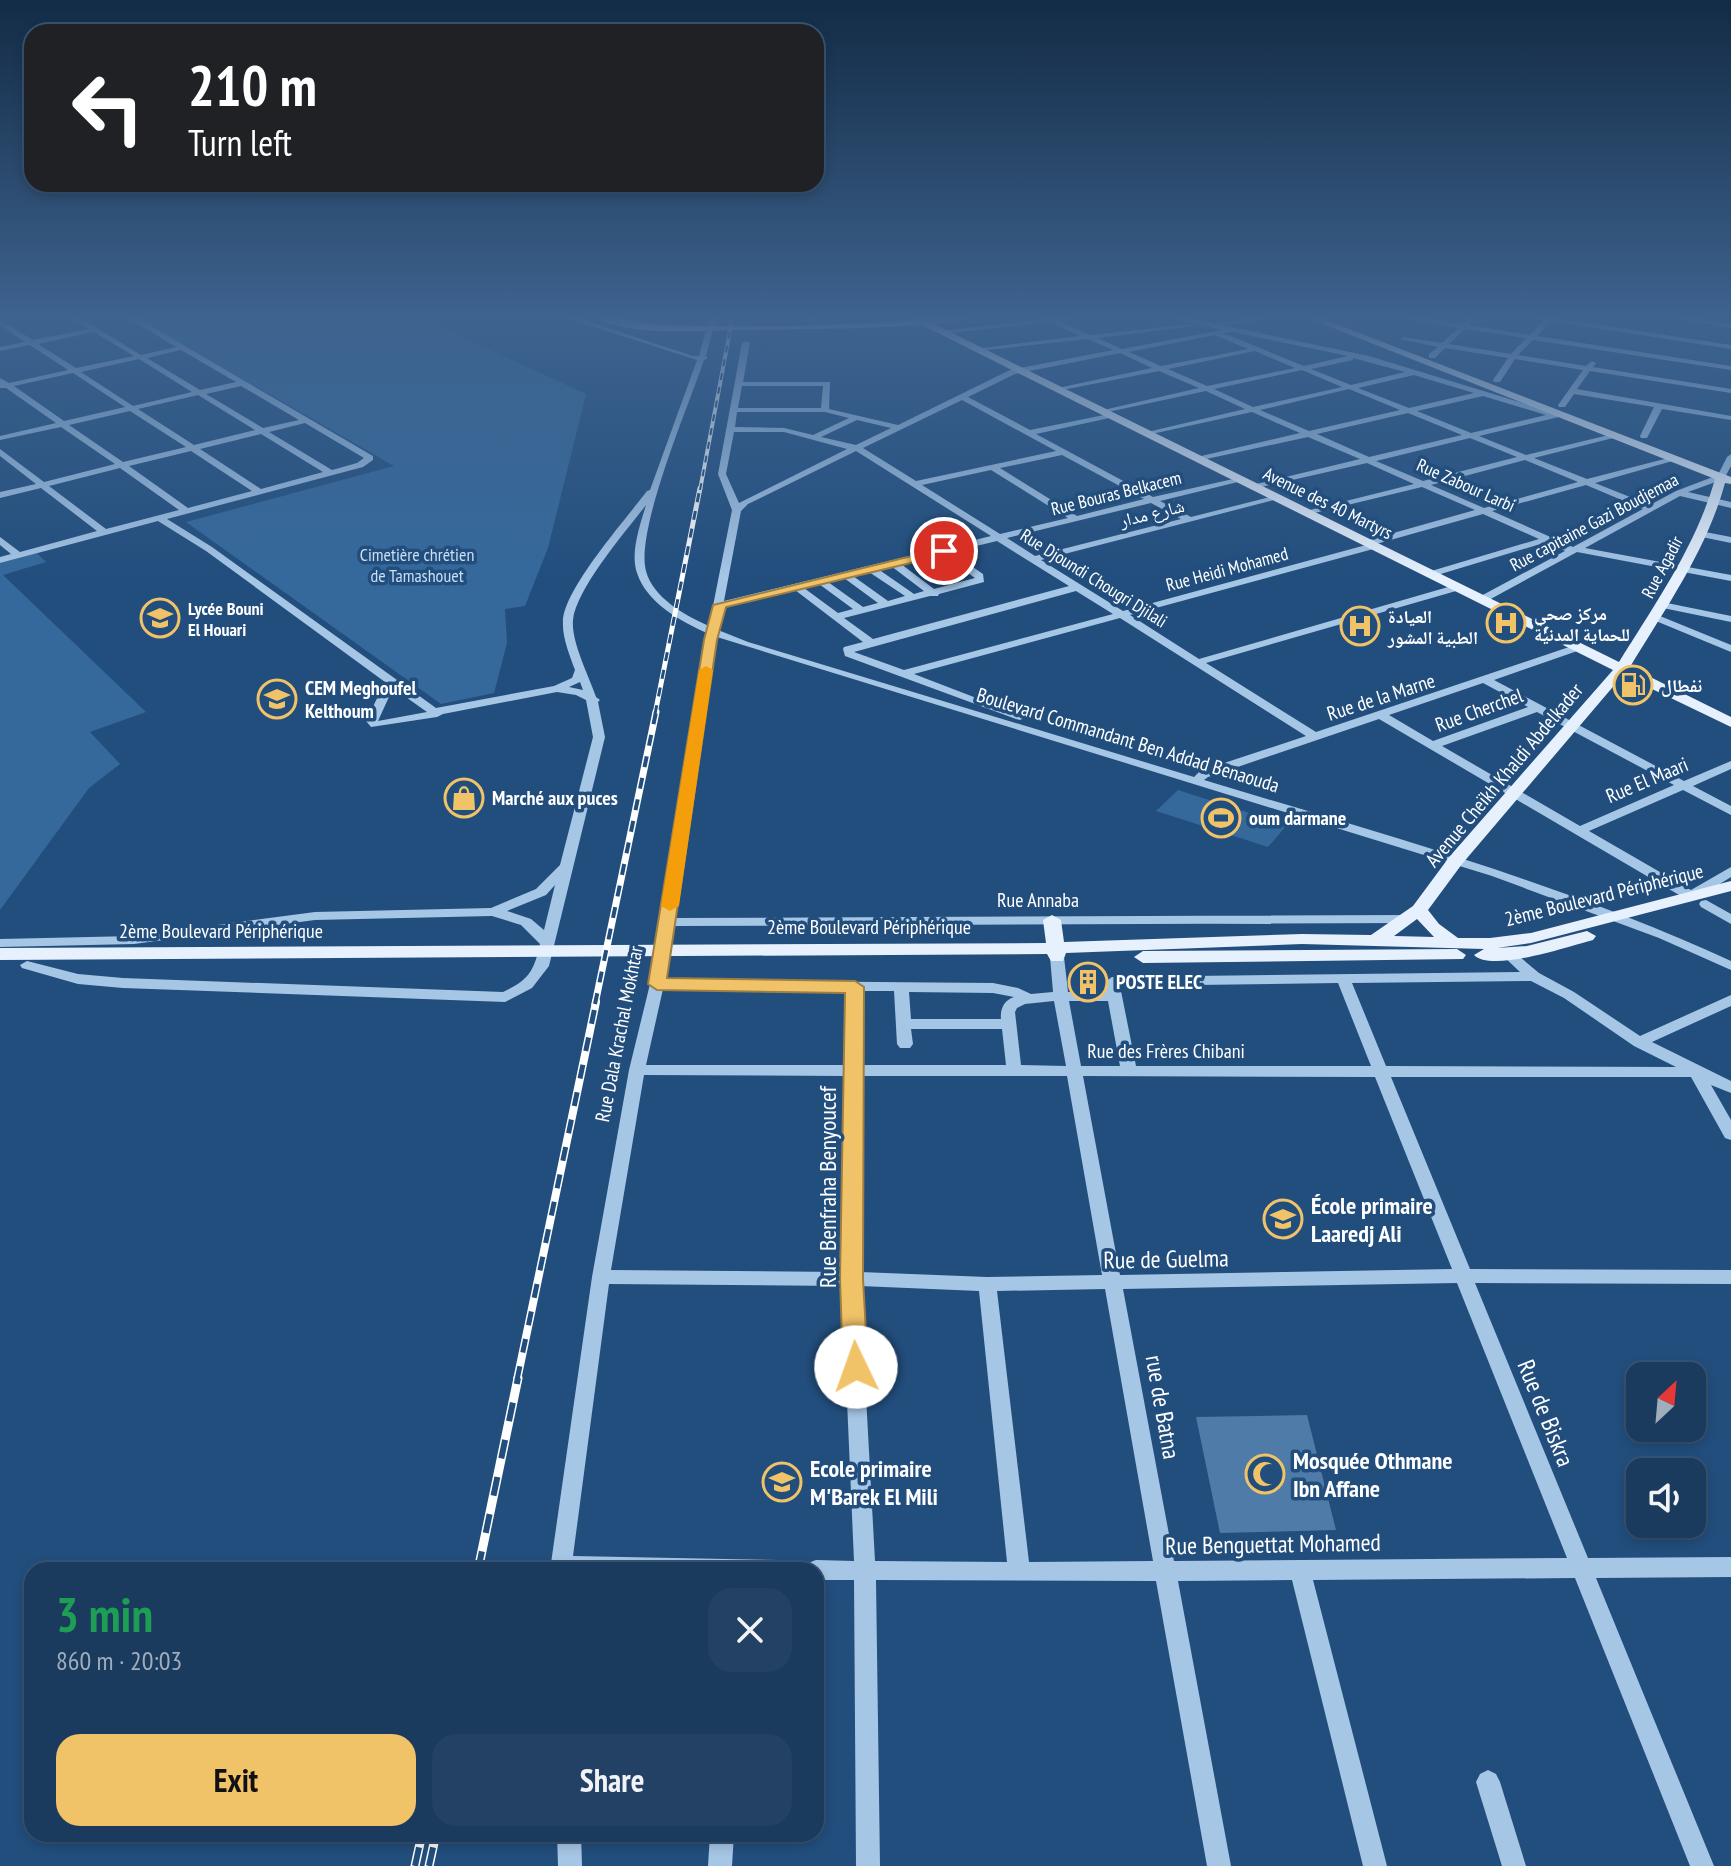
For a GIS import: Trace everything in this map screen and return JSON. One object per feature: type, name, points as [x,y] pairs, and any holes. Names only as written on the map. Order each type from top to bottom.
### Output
[{"type":"main road","name":"Avenue des 40 Martyrs","points":[[1084,402],[1731,723]]},
{"type":"main road","points":[[1542,402],[1644,436],[1728,470]]},
{"type":"main road","points":[[1546,402],[1614,435],[1673,458],[1728,470]]},
{"type":"main road","name":"Rue Agadir","points":[[1622,668],[1683,569],[1728,470]]},
{"type":"main road","name":"Avenue Cheïkh Khaldi Abdelkader","points":[[1414,915],[1456,860],[1622,668]]},
{"type":"main road","name":"2ème Boulevard Périphérique","points":[[0,954],[1509,955],[1698,900],[1731,886]]},
{"type":"main road","name":"2ème Boulevard Périphérique","points":[[1698,900],[1731,898]]},
{"type":"main road","points":[[1376,940],[1414,915],[1455,943]]},
{"type":"main road","name":"2ème Boulevard Périphérique","points":[[1056,953],[1302,939],[1502,943],[1629,919]]},
{"type":"main road","points":[[1052,920],[1056,953]]},
{"type":"main road","name":"2ème Boulevard Périphérique","points":[[0,965],[503,956]]},
{"type":"street","points":[[29,402],[184,509]]},
{"type":"street","points":[[120,402],[257,490]]},
{"type":"street","points":[[0,438],[156,402]]},
{"type":"street","points":[[213,402],[328,471]]},
{"type":"street","points":[[0,560],[15,553],[101,530],[364,464],[370,458],[276,402]]},
{"type":"street","points":[[27,965],[78,979],[123,983],[505,997],[522,990],[537,978],[599,737],[594,700],[581,670],[567,620],[571,606],[657,483],[686,402]]},
{"type":"street","points":[[735,402],[722,474],[737,510],[745,502],[948,402]]},
{"type":"street","points":[[825,410],[826,402]]},
{"type":"street","points":[[971,402],[1189,520]]},
{"type":"street","points":[[1029,433],[1151,402]]},
{"type":"street","name":"Rue Zabour Larbi","points":[[1239,402],[1575,550],[1731,578]]},
{"type":"street","points":[[1147,433],[1285,402]]},
{"type":"street","points":[[1387,402],[1650,508]]},
{"type":"street","points":[[1200,459],[1447,402]]},
{"type":"street","points":[[1514,402],[1548,413],[1561,409],[1566,402]]},
{"type":"street","points":[[1637,402],[1731,418]]},
{"type":"street","points":[[1644,436],[1659,406]]},
{"type":"street","points":[[1255,487],[1471,436],[1561,409]]},
{"type":"street","points":[[733,410],[825,410],[897,427]]},
{"type":"street","points":[[784,430],[786,410]]},
{"type":"street","points":[[813,438],[857,417]]},
{"type":"street","points":[[0,495],[307,420]]},
{"type":"street","name":"Rue Djoundi Chougri Djilali","points":[[730,429],[784,430],[854,448],[1316,737]]},
{"type":"street","points":[[1309,513],[1614,435]]},
{"type":"street","points":[[0,452],[101,530],[160,518],[184,509]]},
{"type":"street","points":[[915,484],[1064,452]]},
{"type":"street","name":"Rue Heidi Mohamed","points":[[903,674],[1673,458]]},
{"type":"street","points":[[994,468],[1076,519]]},
{"type":"street","name":"Rue capitaine Gazi Boudjemaa","points":[[1483,599],[1650,508],[1728,470]]},
{"type":"street","name":"Rue Bouras Belkacem","points":[[720,605],[1239,479]]},
{"type":"street","name":"Boulevard Commandant Ben Addad Benaouda","points":[[657,483],[638,555],[642,575],[666,603],[694,624],[744,644],[1456,860],[1629,919],[1731,963]]},
{"type":"street","points":[[1679,493],[1731,505]]},
{"type":"street","name":"شارع مدار","points":[[1034,559],[1278,498]]},
{"type":"street","name":"Rue Dala Krachal Mokhtar","points":[[562,1562],[601,1277],[637,1070],[657,984],[711,640],[737,510]]},
{"type":"street","points":[[160,518],[209,549],[429,710],[443,712]]},
{"type":"street","points":[[1700,534],[1731,540]]},
{"type":"street","points":[[1431,574],[1548,539]]},
{"type":"street","points":[[0,540],[15,553]]},
{"type":"street","points":[[836,617],[980,580],[977,574],[944,551]]},
{"type":"street","points":[[0,553],[15,553]]},
{"type":"street","points":[[893,563],[934,594]]},
{"type":"street","points":[[871,569],[914,598]]},
{"type":"street","points":[[846,575],[887,605]]},
{"type":"street","points":[[821,581],[862,611]]},
{"type":"street","points":[[797,587],[871,643]]},
{"type":"street","points":[[1020,717],[849,654],[848,649],[1078,587]]},
{"type":"street","points":[[1196,663],[1459,587]]},
{"type":"street","points":[[1659,611],[1731,619]]},
{"type":"street","points":[[1659,611],[1731,649]]},
{"type":"street","name":"Rue de la Marne","points":[[1195,782],[1204,774],[1579,647]]},
{"type":"street","points":[[390,682],[372,721],[375,725],[557,689],[576,680],[581,670]]},
{"type":"street","points":[[1486,680],[1731,811]]},
{"type":"street","points":[[557,689],[579,692],[594,700]]},
{"type":"street","name":"Rue Cherchel","points":[[1432,745],[1537,708]]},
{"type":"street","points":[[1381,715],[1731,920]]},
{"type":"street","name":"Rue El Maari","points":[[1578,831],[1731,765]]},
{"type":"street","points":[[493,912],[541,892],[565,868]]},
{"type":"street","points":[[1698,900],[1731,871]]},
{"type":"street","points":[[0,943],[134,940],[315,916],[493,912],[525,920],[535,926],[548,944]]},
{"type":"street","name":"Rue Annaba","points":[[667,922],[1414,915]]},
{"type":"street","name":"rue de Batna","points":[[1056,953],[1061,998],[1219,1866]]},
{"type":"street","points":[[1509,955],[1534,976],[1569,995],[1639,1042],[1731,1088]]},
{"type":"street","points":[[1129,1071],[1112,982],[1534,976]]},
{"type":"street","name":"Rue de Biskra","points":[[1343,978],[1702,1866]]},
{"type":"street","points":[[657,984],[993,988],[1013,991],[1031,999]]},
{"type":"street","name":"Rue Benfraha Benyoucef","points":[[855,987],[851,1279],[865,1571],[868,1866]]},
{"type":"street","points":[[901,988],[905,1044]]},
{"type":"street","points":[[1014,1072],[1009,1024],[1010,1006],[1016,1001],[1113,996]]},
{"type":"street","points":[[1639,1042],[1731,1000]]},
{"type":"street","points":[[905,1024],[1009,1024]]},
{"type":"street","name":"Rue des Frères Chibani","points":[[637,1070],[1696,1072]]},
{"type":"street","points":[[1696,1072],[1731,1134]]},
{"type":"street","name":"Rue de Guelma","points":[[601,1277],[851,1279],[987,1284],[1463,1276],[1731,1277]]},
{"type":"street","points":[[987,1284],[1019,1572]]},
{"type":"street","name":"Rue Benguettat Mohamed","points":[[824,1570],[1019,1572],[1731,1567]]},
{"type":"street","points":[[1300,1570],[1375,1866]]},
{"type":"street","points":[[1488,1782],[1514,1866]]},
{"type":"street","points":[[569,1842],[570,1866]]},
{"type":"street","points":[[720,1866],[722,1842]]},
{"type":"green space","name":"Cimetière chrétien de Tamashouet","points":[[283,402],[584,402],[548,548],[525,606],[505,609],[507,643],[494,693],[441,704],[186,522],[394,466]]},
{"type":"green space","points":[[37,553],[46,562],[3,575],[146,712],[90,732],[120,764],[89,788],[0,910],[0,563]]},
{"type":"green space","name":"oum darmane","points":[[1178,790],[1287,825],[1268,847],[1156,811]]},
{"type":"building","name":"Mosquée Othmane Ibn Affane","points":[[1307,1415],[1336,1530],[1220,1533],[1196,1417]]},
{"type":"railway","points":[[700,490],[717,402]]},
{"type":"railway","points":[[655,714],[700,488]]},
{"type":"railway","points":[[595,1004],[656,712]]},
{"type":"railway","points":[[517,1380],[596,1002]]},
{"type":"railway","points":[[480,1562],[518,1378]]},
{"type":"railway","points":[[415,1866],[420,1842]]},
{"type":"railway","points":[[429,1866],[434,1842]]},
{"type":"slow traffic","points":[[670,906],[706,670]]},
{"type":"place","name":"Lycée Bouni El Houari","points":[[160,618]]},
{"type":"place","name":"مركز صحي للحماية المدنية","points":[[1506,623]]},
{"type":"place","name":"العيادة الطبية المشور","points":[[1360,626]]},
{"type":"place","name":"نفطال","points":[[1633,685]]},
{"type":"place","name":"CEM Meghoufel Kelthoum","points":[[277,699]]},
{"type":"place","name":"Marché aux puces","points":[[464,798]]},
{"type":"place","name":"oum darmane","points":[[1221,818]]},
{"type":"place","name":"POSTE ELEC","points":[[1088,982]]},
{"type":"place","name":"École primaire Laaredj Ali","points":[[1283,1219]]},
{"type":"place","name":"Mosquée Othmane Ibn Affane","points":[[1265,1474]]},
{"type":"place","name":"Ecole primaire M'Barek El Mili","points":[[782,1482]]},
{"type":"route","points":[[856,1367],[851,1279],[855,987],[657,984],[711,640],[720,605],[944,551]]}]
